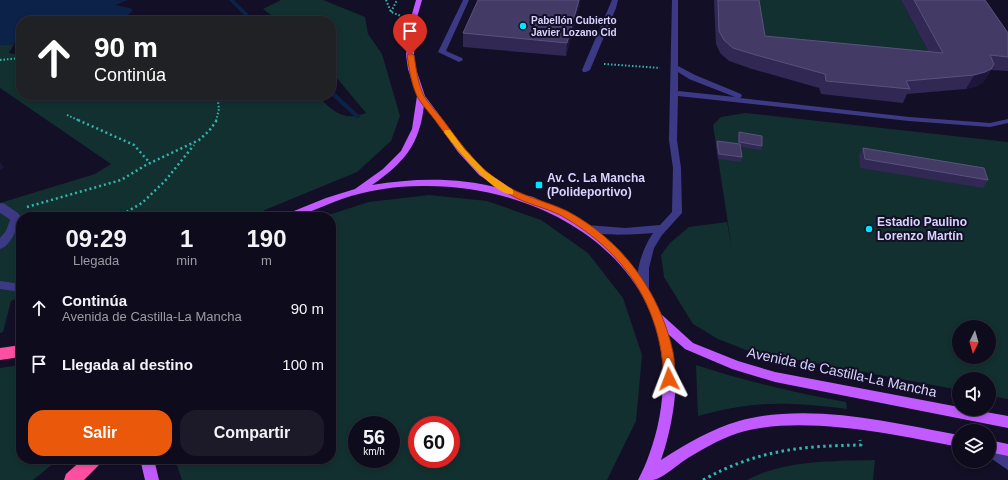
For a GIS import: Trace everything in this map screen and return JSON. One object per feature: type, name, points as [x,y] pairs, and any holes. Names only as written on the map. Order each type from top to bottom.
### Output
[{"type":"highway","points":[[0,354],[16,352]]},
{"type":"highway","points":[[72,480],[89,464]]},
{"type":"main road","points":[[419,0],[413,21],[410,55],[412,69],[421,96],[461,150],[482,173],[512,193]]},
{"type":"main road","points":[[356,192],[383,174],[404,154],[413,140],[420,118],[421,96]]},
{"type":"main road","points":[[301,212],[356,192],[416,183],[461,184],[512,193],[563,213],[587,228],[608,245],[627,265],[644,288],[658,318],[668,353],[670,392],[664,434],[646,478]]},
{"type":"main road","name":"Avenida de Castilla-La Mancha","points":[[658,318],[689,346],[736,365],[775,377],[1008,422]]},
{"type":"main road","points":[[646,478],[713,437],[754,424],[803,420],[857,425],[952,440]]},
{"type":"main road","points":[[996,449],[1008,450]]},
{"type":"main road","points":[[148,464],[152,480]]},
{"type":"street","points":[[458,60],[442,52],[466,0]]},
{"type":"street","points":[[586,70],[613,8],[615,0]]},
{"type":"street","points":[[644,288],[643,268],[649,246],[677,213],[677,168],[673,140],[675,0]]},
{"type":"street","points":[[675,68],[721,90],[748,100]]},
{"type":"street","points":[[674,93],[909,119],[990,125],[1008,121]]},
{"type":"street","points":[[0,245],[11,232],[15,217],[1,208]]},
{"type":"street","points":[[587,228],[611,232],[636,232],[663,228]]},
{"type":"street","points":[[0,284],[16,287]]},
{"type":"street","points":[[996,454],[1008,464]]},
{"type":"path","points":[[386,0],[391,12],[413,21]]},
{"type":"path","points":[[391,12],[397,0]]},
{"type":"path","points":[[0,60],[16,58]]},
{"type":"path","points":[[589,62],[656,68]]},
{"type":"path","points":[[127,212],[142,203],[165,181],[195,143],[212,129],[219,113],[218,100]]},
{"type":"path","points":[[67,115],[134,145],[150,163]]},
{"type":"path","points":[[22,208],[124,179],[150,163],[195,143]]},
{"type":"path","points":[[703,480],[714,473],[761,453],[811,446],[861,445],[857,425]]},
{"type":"green space","points":[[281,0],[323,0],[365,17],[368,34],[382,54],[400,116],[391,141],[357,172],[260,212],[16,212],[16,299],[11,301],[3,332],[0,333],[0,203],[95,174],[111,164],[18,100],[322,100],[338,113],[344,115],[358,116],[366,113],[336,77],[336,16],[272,16],[263,9]]},
{"type":"green space","points":[[753,0],[901,0],[936,66],[761,49]]},
{"type":"green space","points":[[14,44],[9,53],[16,54],[16,99],[0,88],[0,45]]},
{"type":"green space","name":"Estadio Paulino Lorenzo Martín","points":[[745,113],[1008,142],[1008,399],[996,397],[996,372],[952,372],[952,389],[746,350],[718,339],[693,324],[664,277],[661,255],[670,243],[689,227],[727,222],[732,250],[713,125],[721,117]]},
{"type":"green space","points":[[429,195],[487,201],[541,220],[588,253],[623,298],[642,355],[636,421],[607,480],[182,480],[177,464],[336,464],[336,213],[369,202]]},
{"type":"green space","points":[[696,365],[770,386],[846,402],[847,409],[808,405],[772,404],[737,407],[698,416]]},
{"type":"green space","points":[[16,366],[16,464],[53,464],[33,480],[0,480],[0,368]]},
{"type":"green space","points":[[875,460],[873,480],[747,480],[761,473],[793,465],[826,461]]},
{"type":"water","points":[[0,0],[128,0],[115,5],[133,10],[127,16],[16,16],[16,43],[0,45]]},
{"type":"building","name":"Pabellón Cubierto Javier Lozano Cid","points":[[478,0],[579,0],[567,43],[463,33]]},
{"type":"building","points":[[718,0],[759,0],[765,36],[943,53],[914,0],[985,0],[1008,33],[1008,57],[990,55],[994,64],[991,69],[974,75],[906,81],[910,89],[826,81],[825,74],[733,48],[724,40],[719,31]]},
{"type":"building","points":[[739,132],[762,136],[762,146],[739,142]]},
{"type":"building","points":[[717,141],[740,144],[742,157],[719,154]]},
{"type":"building","points":[[863,148],[984,168],[988,180],[865,159]]},
{"type":"waterway","points":[[231,0],[248,16]]},
{"type":"waterway","points":[[336,97],[358,117]]},
{"type":"slow traffic","points":[[447,132],[482,173],[511,192]]},
{"type":"place","name":"Pabellón Cubierto Javier Lozano Cid","points":[[523,26]]},
{"type":"place","name":"Av. C. La Mancha (Polideportivo)","points":[[539,185]]},
{"type":"place","name":"Estadio Paulino Lorenzo Martín","points":[[869,229]]},
{"type":"route","points":[[410,55],[412,69],[421,96],[461,150],[482,173],[512,193],[563,213],[587,228],[608,245],[627,265],[644,288],[658,318],[668,353],[669,379]]}]
